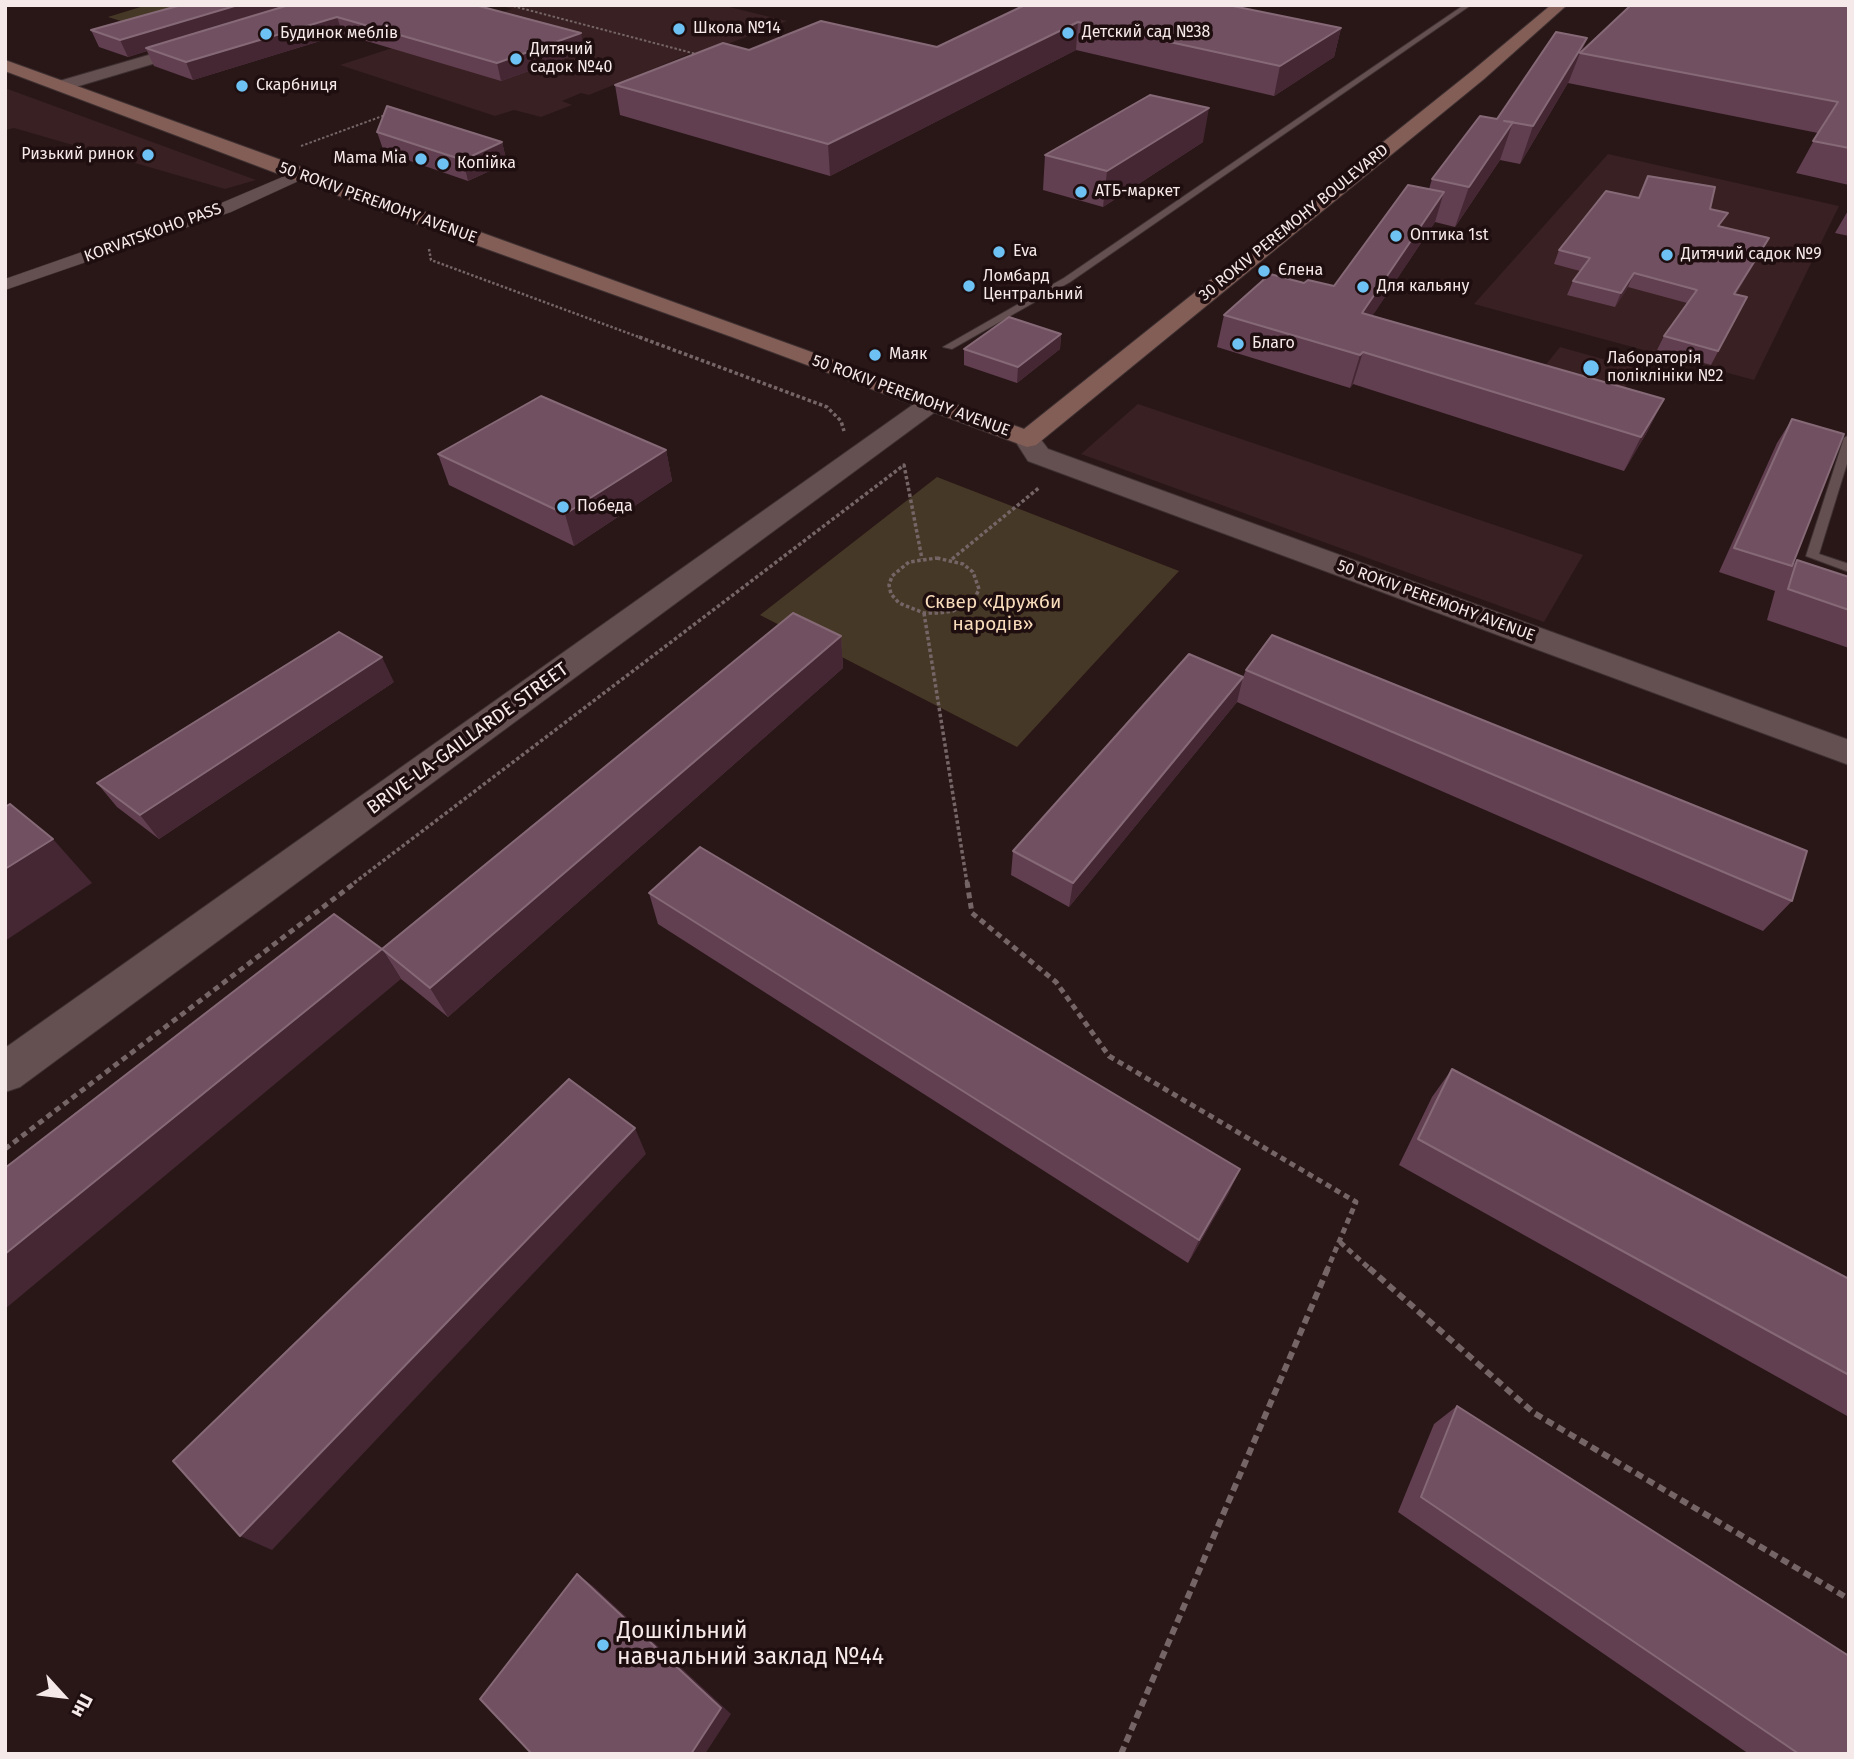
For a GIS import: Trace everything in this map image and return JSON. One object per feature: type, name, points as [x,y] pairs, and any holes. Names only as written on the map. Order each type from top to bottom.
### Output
[{"type":"main road","name":"30 ROKIV PEREMOHY BOULEVARD","points":[[1027,439],[1478,75],[1560,5]]},
{"type":"main road","name":"50 ROKIV PEREMOHY AVENUE","points":[[5,65],[299,175],[740,332],[1027,439]]},
{"type":"street","points":[[62,86],[211,42]]},
{"type":"street","name":"KORVATSKOHO PASS","points":[[5,285],[225,208],[299,175]]},
{"type":"street","name":"BRIVE-LA-GAILLARDE STREET","points":[[5,1073],[930,404]]},
{"type":"street","name":"50 ROKIV PEREMOHY AVENUE","points":[[1027,439],[1038,455],[1849,753]]},
{"type":"lane","points":[[948,347],[1067,280],[1468,5]]},
{"type":"lane","points":[[1849,438],[1812,556],[1849,568]]},
{"type":"path","points":[[509,5],[711,58]]},
{"type":"path","points":[[296,148],[397,111]]},
{"type":"path","points":[[428,241],[431,260],[827,407],[841,421],[847,441]]},
{"type":"path","points":[[5,1149],[904,465],[922,559]]},
{"type":"path","points":[[951,560],[1043,484]]},
{"type":"path","points":[[922,559],[951,560],[963,564],[978,580],[979,589],[975,598],[953,611],[924,613],[899,603],[891,594],[889,585],[899,568],[922,559]]},
{"type":"path","points":[[924,613],[972,913],[1056,982],[1109,1056],[1356,1202],[1121,1754]]},
{"type":"path","points":[[1340,1241],[1534,1413],[1849,1599]]},
{"type":"shaded area","name":"Дитячий садок №40","points":[[498,5],[721,5],[787,21],[710,51],[689,54],[589,95],[581,93],[562,101],[572,105],[541,117],[514,110],[495,116],[340,65],[512,9]]},
{"type":"shaded area","name":"Ризький ринок","points":[[5,88],[256,180],[225,189],[14,128],[5,130]]},
{"type":"shaded area","name":"Дитячий садок №9","points":[[1608,154],[1839,206],[1754,380],[1474,304]]},
{"type":"shaded area","name":"Лабораторія поліклініки №2","points":[[1560,347],[1638,369],[1623,390],[1544,367]]},
{"type":"shaded area","points":[[1138,404],[1583,555],[1544,622],[1081,454]]},
{"type":"green space","points":[[147,5],[197,5],[147,29],[108,17]]},
{"type":"green space","name":"Сквер «Дружби народів»","points":[[937,477],[1179,571],[1017,747],[760,615]]},
{"type":"building","points":[[181,5],[238,5],[120,40],[91,30]]},
{"type":"building","points":[[289,5],[475,5],[581,33],[497,63],[337,17],[186,62],[146,48]]},
{"type":"building","points":[[1025,5],[1228,5],[1341,28],[1280,66],[1078,22],[828,144],[615,85],[723,43],[749,50],[821,21],[937,47]]},
{"type":"building","points":[[1631,5],[1849,5],[1849,148],[1813,141],[1838,102],[1580,53]]},
{"type":"building","points":[[1556,32],[1587,38],[1533,126],[1513,122],[1469,187],[1432,179],[1480,116],[1497,119]]},
{"type":"building","points":[[1150,95],[1209,108],[1107,171],[1045,155]]},
{"type":"building","points":[[387,106],[502,142],[463,160],[377,132]]},
{"type":"building","points":[[1648,176],[1715,187],[1710,209],[1728,213],[1718,226],[1769,238],[1734,294],[1747,297],[1718,351],[1664,336],[1697,290],[1634,273],[1621,293],[1573,281],[1590,258],[1559,250],[1606,191],[1639,198]]},
{"type":"building","points":[[1408,185],[1444,192],[1362,313],[1664,399],[1641,437],[1363,352],[1360,355],[1224,315],[1270,274],[1304,283],[1308,280],[1334,286]]},
{"type":"building","points":[[1009,317],[1061,334],[1018,367],[964,349]]},
{"type":"building","points":[[541,396],[666,450],[565,514],[438,454]]},
{"type":"building","points":[[1792,419],[1844,434],[1792,566],[1734,548]]},
{"type":"building","points":[[1797,560],[1849,577],[1849,610],[1788,589]]},
{"type":"building","points":[[793,613],[841,636],[430,988],[382,949]]},
{"type":"building","points":[[339,632],[382,657],[140,815],[97,783]]},
{"type":"building","points":[[1272,635],[1807,851],[1792,901],[1246,670]]},
{"type":"building","points":[[1189,654],[1243,677],[1073,883],[1013,851]]},
{"type":"building","points":[[10,804],[53,839],[5,869],[5,807]]},
{"type":"building","points":[[700,847],[1240,1169],[1199,1240],[649,893]]},
{"type":"building","points":[[334,914],[382,949],[5,1254],[5,1168]]},
{"type":"building","points":[[1452,1069],[1849,1279],[1849,1375],[1418,1139]]},
{"type":"building","points":[[569,1079],[635,1128],[240,1536],[173,1461]]},
{"type":"building","points":[[1457,1406],[1849,1656],[1849,1754],[1799,1754],[1421,1497]]},
{"type":"building","name":"Дошкільний навчальний заклад №44","points":[[577,1574],[721,1708],[691,1754],[532,1754],[480,1699]]},
{"type":"place","name":"Школа №14","points":[[679,29]]},
{"type":"place","name":"Детский сад №38","points":[[1068,33]]},
{"type":"place","name":"Будинок меблів","points":[[266,34]]},
{"type":"place","name":"Дитячий садок №40","points":[[516,59]]},
{"type":"place","name":"Скарбниця","points":[[242,86]]},
{"type":"place","name":"Ризький ринок","points":[[148,155]]},
{"type":"place","name":"Mama Mia","points":[[421,159]]},
{"type":"place","name":"Копійка","points":[[443,164]]},
{"type":"place","name":"АТБ-маркет","points":[[1081,192]]},
{"type":"place","name":"Оптика 1st","points":[[1396,236]]},
{"type":"place","name":"Eva","points":[[999,252]]},
{"type":"place","name":"Дитячий садок №9","points":[[1667,255]]},
{"type":"place","name":"Єлена","points":[[1264,271]]},
{"type":"place","name":"Ломбард Центральний","points":[[969,286]]},
{"type":"place","name":"Для кальяну","points":[[1363,287]]},
{"type":"place","name":"Благо","points":[[1238,344]]},
{"type":"place","name":"Маяк","points":[[875,355]]},
{"type":"place","name":"Лабораторія поліклініки №2","points":[[1591,368]]},
{"type":"place","name":"Победа","points":[[563,507]]},
{"type":"place","name":"Дошкільний навчальний заклад №44","points":[[603,1645]]}]
